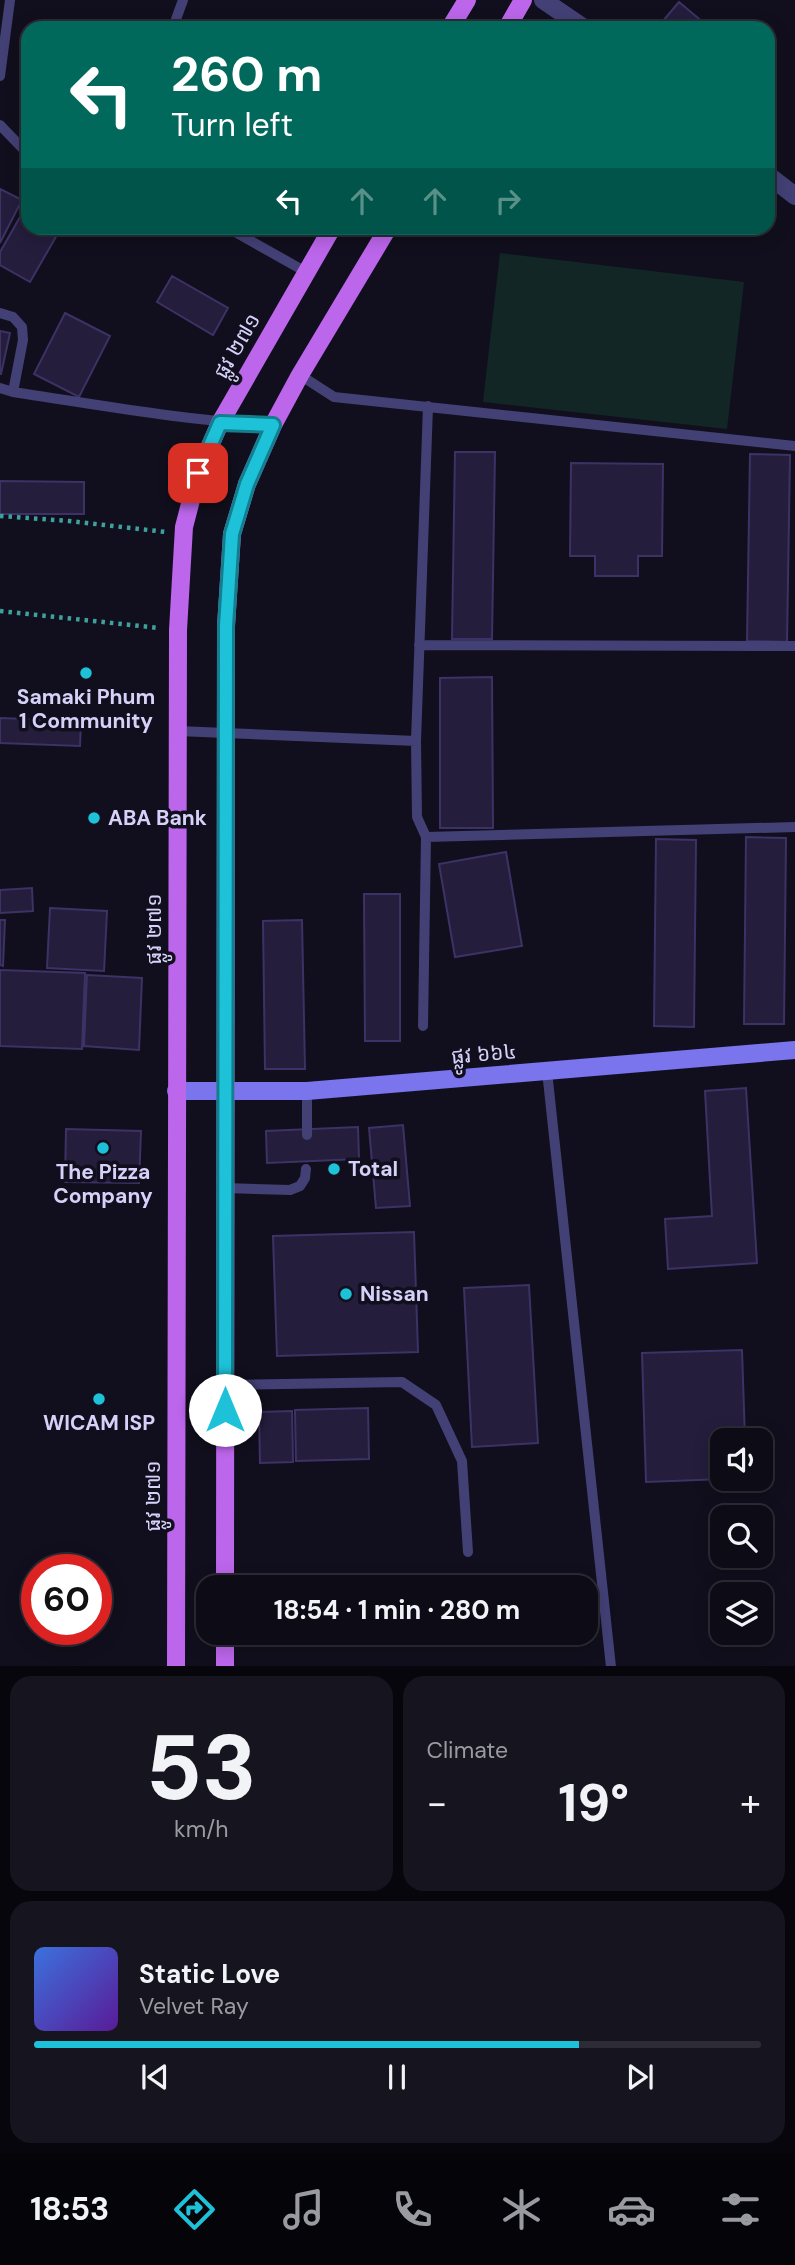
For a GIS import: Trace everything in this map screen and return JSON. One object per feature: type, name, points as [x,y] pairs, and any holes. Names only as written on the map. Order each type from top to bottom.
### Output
[{"type":"main road","points":[[454,21],[467,0]]},
{"type":"main road","points":[[511,21],[523,0]]},
{"type":"main road","name":"ផ្លូវ ២៧១","points":[[176,1666],[178,630],[184,534],[198,473],[220,423],[328,235]]},
{"type":"main road","points":[[225,1575],[226,626],[232,534],[247,484],[273,425],[384,235]]},
{"type":"main road","points":[[225,1645],[225,1666]]},
{"type":"street","points":[[543,0],[574,21]]},
{"type":"street","points":[[775,180],[795,196]]},
{"type":"street","name":"ផ្លូវ ៦៦៤","points":[[176,1091],[307,1091],[795,1050]]},
{"type":"lane","points":[[0,76],[10,0]]},
{"type":"lane","points":[[175,21],[183,0]]},
{"type":"lane","points":[[0,125],[21,147]]},
{"type":"lane","points":[[241,235],[306,272]]},
{"type":"lane","points":[[0,313],[13,317],[22,327],[23,340],[13,392]]},
{"type":"lane","points":[[300,375],[334,397],[795,446]]},
{"type":"lane","points":[[0,388],[220,423],[273,425]]},
{"type":"lane","points":[[423,1026],[426,837],[417,817],[416,741],[428,406]]},
{"type":"lane","points":[[419,645],[795,646]]},
{"type":"lane","points":[[178,731],[416,741]]},
{"type":"lane","points":[[426,837],[795,827]]},
{"type":"lane","points":[[547,1071],[611,1666]]},
{"type":"lane","points":[[307,1091],[307,1135]]},
{"type":"lane","points":[[225,1188],[290,1190],[300,1186],[306,1169]]},
{"type":"lane","points":[[225,1385],[402,1382],[436,1405],[462,1461],[468,1552]]},
{"type":"path","points":[[0,516],[184,534]]},
{"type":"path","points":[[0,611],[178,630]]},
{"type":"green space","points":[[500,253],[744,282],[727,429],[483,402]]},
{"type":"building","points":[[679,2],[702,21],[663,21]]},
{"type":"building","points":[[0,189],[21,202],[0,243]]},
{"type":"building","points":[[21,215],[21,235],[57,235],[30,282],[0,265],[0,252]]},
{"type":"building","points":[[172,276],[228,308],[213,335],[157,302]]},
{"type":"building","points":[[65,313],[110,336],[79,397],[34,374]]},
{"type":"building","points":[[0,331],[10,333],[1,374],[0,374]]},
{"type":"building","points":[[455,452],[495,452],[492,639],[452,639]]},
{"type":"building","points":[[750,454],[790,455],[787,642],[747,641]]},
{"type":"building","points":[[571,463],[663,464],[662,556],[638,556],[638,576],[595,576],[595,556],[570,556]]},
{"type":"building","points":[[0,481],[84,482],[84,514],[0,514]]},
{"type":"building","points":[[492,677],[493,828],[440,828],[440,678]]},
{"type":"building","points":[[0,718],[81,721],[80,746],[0,743]]},
{"type":"building","points":[[746,837],[786,838],[784,1024],[744,1024]]},
{"type":"building","points":[[656,839],[696,840],[694,1027],[654,1026]]},
{"type":"building","points":[[506,852],[522,946],[455,957],[439,864]]},
{"type":"building","points":[[32,888],[33,911],[0,913],[0,890]]},
{"type":"building","points":[[364,894],[400,894],[400,1041],[365,1041]]},
{"type":"building","points":[[50,908],[107,911],[104,971],[47,968]]},
{"type":"building","points":[[0,920],[5,920],[3,966],[0,965]]},
{"type":"building","points":[[302,920],[305,1069],[265,1069],[263,921]]},
{"type":"building","points":[[0,970],[85,973],[82,1049],[0,1046]]},
{"type":"building","points":[[87,975],[142,978],[139,1050],[84,1046]]},
{"type":"building","points":[[746,1088],[757,1263],[668,1269],[665,1219],[712,1216],[705,1091]]},
{"type":"building","points":[[403,1125],[410,1206],[376,1208],[369,1128]]},
{"type":"building","points":[[358,1127],[359,1159],[267,1163],[266,1131]]},
{"type":"building","points":[[66,1129],[141,1131],[139,1183],[65,1182]]},
{"type":"building","name":"Nissan","points":[[414,1232],[418,1352],[277,1356],[273,1236]]},
{"type":"building","points":[[529,1285],[538,1443],[472,1447],[464,1288]]},
{"type":"building","points":[[742,1350],[745,1428],[710,1428],[710,1480],[646,1482],[642,1353]]},
{"type":"building","points":[[368,1408],[369,1459],[296,1461],[295,1410]]},
{"type":"building","points":[[292,1411],[293,1462],[260,1463],[259,1412]]},
{"type":"place","name":"Samaki Phum 1 Community","points":[[86,673]]},
{"type":"place","name":"ABA Bank","points":[[94,818]]},
{"type":"place","name":"The Pizza Company","points":[[103,1148]]},
{"type":"place","name":"Total","points":[[334,1169]]},
{"type":"place","name":"Nissan","points":[[346,1294]]},
{"type":"place","name":"WICAM ISP","points":[[99,1399]]},
{"type":"route","points":[[198,473],[220,423],[273,425],[247,484],[232,534],[226,626],[225,1410]]}]
